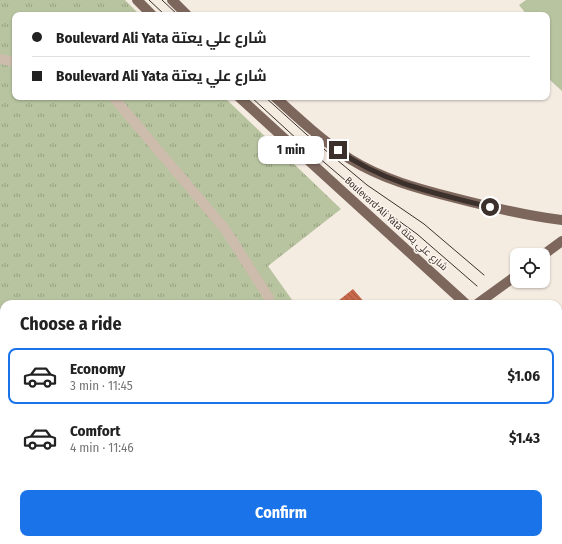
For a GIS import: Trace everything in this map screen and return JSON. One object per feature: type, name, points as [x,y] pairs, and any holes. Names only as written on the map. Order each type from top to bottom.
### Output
[{"type":"main road","points":[[137,0],[149,12]]},
{"type":"main road","points":[[172,0],[184,12]]},
{"type":"main road","name":"Boulevard Ali Yata شارع علي يعتة","points":[[242,100],[462,300]]},
{"type":"main road","name":"Boulevard Ali Yata شارع علي يعتة","points":[[278,100],[315,133],[350,159],[379,175],[417,188],[490,207],[543,218],[562,220]]},
{"type":"main road","points":[[550,250],[562,241]]},
{"type":"main road","points":[[482,300],[510,279]]},
{"type":"street","points":[[0,59],[12,61]]},
{"type":"street","points":[[116,100],[225,229],[269,300]]},
{"type":"green space","points":[[0,0],[125,0],[137,12],[12,12],[12,100],[227,100],[341,209],[268,266],[292,300],[0,300]]},
{"type":"green space","points":[[526,0],[562,0],[562,91],[550,80],[550,12],[525,12],[519,5]]},
{"type":"building","points":[[353,289],[363,300],[339,300]]},
{"type":"tram line","points":[[149,0],[162,12]]},
{"type":"tram line","points":[[162,0],[175,12]]},
{"type":"tram line","points":[[254,100],[359,192],[417,234],[477,286]]},
{"type":"tram line","points":[[268,100],[367,185],[424,224],[484,275]]},
{"type":"route","points":[[338,150],[350,159],[379,175],[417,188],[490,207]]}]
